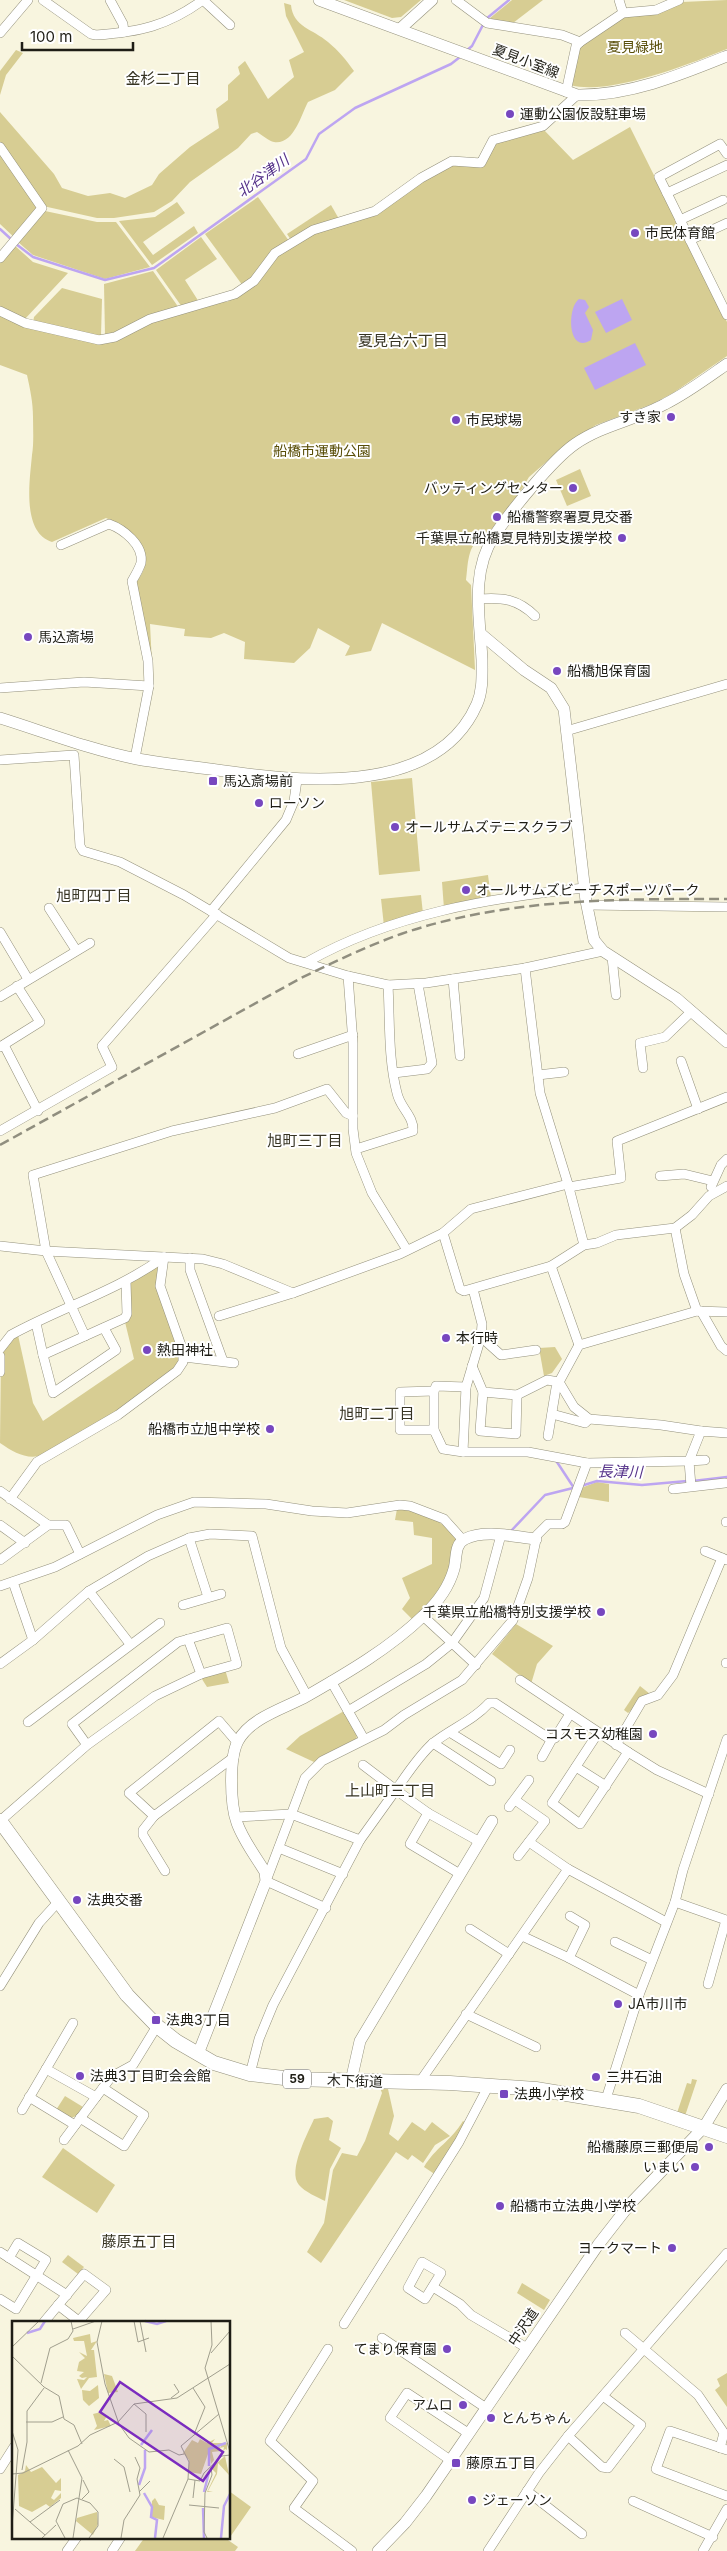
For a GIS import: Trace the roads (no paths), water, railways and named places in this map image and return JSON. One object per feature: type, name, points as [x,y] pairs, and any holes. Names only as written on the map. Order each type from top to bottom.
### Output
[{"type":"main road","name":"木下街道","points":[[0,1821],[127,1994],[157,2026],[214,2063],[250,2074],[292,2079],[489,2085],[606,2099],[639,2106],[727,2136]]},
{"type":"street","points":[[0,33],[28,0]]},
{"type":"street","points":[[43,0],[91,34],[124,32],[153,27],[203,0],[230,26]]},
{"type":"street","points":[[110,0],[123,24],[124,32]]},
{"type":"street","name":"夏見小室線","points":[[319,0],[572,94],[604,94],[657,82],[727,56]]},
{"type":"street","points":[[400,29],[432,0]]},
{"type":"street","points":[[456,0],[484,21],[562,35],[580,42]]},
{"type":"street","points":[[619,0],[623,13]]},
{"type":"street","points":[[0,311],[25,322],[99,340],[114,337],[150,318],[226,298],[254,281],[271,256],[313,230],[375,211],[420,178],[452,161],[481,163],[493,140],[543,126],[572,94],[576,46],[580,42],[623,13],[656,10],[679,0]]},
{"type":"street","points":[[727,154],[720,144],[659,177],[727,314]]},
{"type":"street","points":[[0,147],[42,208],[0,258]]},
{"type":"street","points":[[666,193],[727,165]]},
{"type":"street","points":[[680,220],[722,200]]},
{"type":"street","points":[[690,240],[727,223]]},
{"type":"street","points":[[0,718],[135,758],[297,780],[381,774],[408,766],[443,745],[464,724],[478,702],[482,679],[479,598],[481,563],[486,549],[509,517],[562,455],[584,438],[666,404],[727,364]]},
{"type":"street","points":[[61,545],[109,524],[127,533],[141,558],[140,565],[132,581],[148,661],[149,686],[135,758]]},
{"type":"street","points":[[479,598],[503,597],[530,610],[535,616]]},
{"type":"street","points":[[481,634],[524,670],[551,688],[564,709],[584,888],[594,940],[607,954],[646,977],[692,1011],[727,1042]]},
{"type":"street","points":[[0,688],[84,682],[149,686]]},
{"type":"street","points":[[566,732],[727,684]]},
{"type":"street","points":[[0,760],[74,755],[80,846],[83,851],[120,862],[214,913],[289,958],[348,976],[388,985],[418,984],[607,954]]},
{"type":"street","points":[[0,1131],[112,1067],[102,1046],[214,913],[286,820],[294,801],[297,780]]},
{"type":"street","points":[[306,962],[372,932],[428,913],[492,899],[584,888]]},
{"type":"street","points":[[587,905],[727,907]]},
{"type":"street","points":[[49,908],[76,950]]},
{"type":"street","points":[[0,932],[28,979]]},
{"type":"street","points":[[0,998],[28,979],[90,943]]},
{"type":"street","points":[[607,954],[616,995]]},
{"type":"street","points":[[525,968],[538,1075],[545,1112],[569,1185],[584,1245]]},
{"type":"street","points":[[348,976],[353,1035],[353,1116],[356,1149],[364,1176],[372,1193],[408,1250]]},
{"type":"street","points":[[453,979],[460,1056]]},
{"type":"street","points":[[394,1073],[427,1069],[432,1063],[418,984]]},
{"type":"street","points":[[356,1149],[413,1131],[414,1123],[397,1094],[390,1043],[388,985]]},
{"type":"street","points":[[17,986],[40,1022],[2,1046],[38,1111]]},
{"type":"street","points":[[642,1068],[640,1043],[665,1037],[692,1011]]},
{"type":"street","points":[[298,1054],[353,1035]]},
{"type":"street","points":[[681,1062],[698,1109]]},
{"type":"street","points":[[538,1075],[564,1072]]},
{"type":"street","points":[[85,1336],[46,1251],[32,1175],[172,1131],[275,1108],[327,1090],[346,1113],[353,1116]]},
{"type":"street","points":[[219,1316],[293,1293],[408,1250],[443,1233],[471,1209],[569,1185],[622,1178],[617,1141],[727,1097]]},
{"type":"street","points":[[709,1196],[713,1181],[727,1159]]},
{"type":"street","points":[[660,1176],[684,1174],[713,1181]]},
{"type":"street","points":[[443,1233],[460,1289],[473,1289],[517,1274],[551,1266],[584,1245],[598,1243],[616,1235],[675,1228],[692,1215],[709,1196],[727,1186]]},
{"type":"street","points":[[675,1228],[684,1274],[699,1311],[721,1346],[727,1350]]},
{"type":"street","points":[[0,1246],[46,1251],[190,1258],[223,1264],[293,1293]]},
{"type":"street","points":[[0,1349],[11,1335],[126,1282],[164,1257]]},
{"type":"street","points":[[10,1499],[36,1462],[136,1403],[177,1371],[184,1362],[170,1309],[160,1286],[164,1257]]},
{"type":"street","points":[[190,1258],[190,1270],[224,1361]]},
{"type":"street","points":[[551,1266],[579,1346]]},
{"type":"street","points":[[43,1355],[125,1318],[127,1314],[126,1282]]},
{"type":"street","points":[[463,1452],[466,1387],[482,1337],[481,1317],[473,1289]]},
{"type":"street","points":[[548,1436],[556,1388],[579,1346],[699,1311],[727,1312]]},
{"type":"street","points":[[36,1323],[54,1393],[116,1350],[104,1328]]},
{"type":"street","points":[[482,1337],[501,1355],[536,1350]]},
{"type":"street","points":[[0,1356],[0,1372]]},
{"type":"street","points":[[184,1357],[234,1363]]},
{"type":"street","points":[[472,1366],[483,1392],[480,1432],[516,1434],[517,1395]]},
{"type":"street","points":[[483,1392],[517,1395],[547,1380],[559,1382],[574,1407],[589,1419],[661,1425],[701,1432],[727,1433]]},
{"type":"street","points":[[466,1387],[436,1386],[434,1391],[434,1430],[443,1450],[463,1452],[528,1452],[548,1457],[588,1462],[705,1460]]},
{"type":"street","points":[[434,1391],[400,1392],[400,1430],[434,1430]]},
{"type":"street","points":[[552,1414],[585,1424],[589,1419]]},
{"type":"street","points":[[692,1486],[689,1461],[701,1432]]},
{"type":"street","points":[[198,2054],[280,1848],[305,1778],[312,1769],[338,1752],[384,1730],[404,1715],[455,1684],[476,1666],[513,1620],[528,1578],[536,1539],[548,1524],[562,1524],[565,1522],[588,1462]]},
{"type":"street","points":[[672,1488],[725,1483]]},
{"type":"street","points":[[0,1491],[48,1526]]},
{"type":"street","points":[[0,1586],[55,1567],[158,1515],[194,1502],[266,1504],[312,1511],[347,1512],[400,1505],[410,1506],[444,1518],[462,1539]]},
{"type":"street","points":[[0,1524],[25,1542]]},
{"type":"street","points":[[0,1560],[48,1526],[66,1524],[80,1554]]},
{"type":"street","points":[[0,1664],[33,1640],[89,1591],[148,1556],[189,1538],[210,1534],[252,1536],[282,1648],[307,1696]]},
{"type":"street","points":[[266,1882],[265,1872],[237,1823],[232,1764],[237,1742],[255,1723],[307,1696],[390,1644],[423,1616],[441,1596],[450,1580],[457,1546],[462,1539],[474,1536],[501,1535],[536,1539]]},
{"type":"street","points":[[348,1711],[426,1664],[452,1643],[484,1598],[501,1535]]},
{"type":"street","points":[[189,1538],[208,1598]]},
{"type":"street","points":[[616,1745],[642,1701],[658,1695],[673,1675],[724,1559],[706,1551]]},
{"type":"street","points":[[14,1582],[33,1640]]},
{"type":"street","points":[[89,1591],[130,1644]]},
{"type":"street","points":[[183,1605],[221,1594]]},
{"type":"street","points":[[423,1616],[476,1666]]},
{"type":"street","points":[[28,1722],[160,1623]]},
{"type":"street","points":[[0,1821],[87,1745],[155,1696],[201,1674],[237,1664],[227,1628],[178,1642],[72,1724],[87,1745]]},
{"type":"street","points":[[188,1639],[201,1674]]},
{"type":"street","points":[[520,1680],[656,1770],[709,1794]]},
{"type":"street","points":[[331,1681],[364,1739]]},
{"type":"street","points":[[250,2074],[259,2039],[273,2005],[326,1908],[360,1840],[377,1813],[416,1761],[433,1743],[481,1713],[489,1703],[493,1702],[547,1738],[552,1739]]},
{"type":"street","points":[[542,1757],[570,1714]]},
{"type":"street","points":[[154,1816],[129,1793],[219,1721],[237,1742]]},
{"type":"street","points":[[598,1732],[552,1803],[580,1824],[628,1752]]},
{"type":"street","points":[[451,1733],[501,1764],[510,1750]]},
{"type":"street","points":[[606,2099],[639,1995],[675,1902],[727,1739]]},
{"type":"street","points":[[433,1743],[491,1781]]},
{"type":"street","points":[[165,1871],[143,1836],[143,1830],[154,1816],[234,1758]]},
{"type":"street","points":[[363,1765],[428,1813],[480,1842]]},
{"type":"street","points":[[576,1766],[606,1786]]},
{"type":"street","points":[[518,1856],[544,1821],[512,1804],[529,1780]]},
{"type":"street","points":[[428,1813],[410,1844],[460,1874]]},
{"type":"street","points":[[236,1817],[291,1814],[360,1840]]},
{"type":"street","points":[[351,2080],[360,2041],[492,1821]]},
{"type":"street","points":[[529,1842],[568,1869],[666,1922]]},
{"type":"street","points":[[280,1848],[343,1874]]},
{"type":"street","points":[[419,2083],[568,1869]]},
{"type":"street","points":[[266,1882],[326,1908]]},
{"type":"street","points":[[0,1986],[38,1923],[59,1901]]},
{"type":"street","points":[[675,1902],[726,1920],[708,1984]]},
{"type":"street","points":[[569,1958],[585,1925],[570,1916]]},
{"type":"street","points":[[470,1929],[509,1954]]},
{"type":"street","points":[[522,1936],[569,1958],[639,1995]]},
{"type":"street","points":[[615,1942],[652,1960]]},
{"type":"street","points":[[466,2014],[536,2047]]},
{"type":"street","points":[[22,2110],[73,2023]]},
{"type":"street","points":[[64,2140],[111,2077],[133,2065],[157,2026]]},
{"type":"street","points":[[46,2069],[96,2097]]},
{"type":"street","points":[[344,2324],[459,2142],[489,2085]]},
{"type":"street","points":[[29,2098],[124,2146],[144,2115],[103,2088]]},
{"type":"street","name":"中沢道","points":[[378,2551],[405,2523],[584,2264],[630,2204],[704,2127],[727,2089]]},
{"type":"street","points":[[0,2300],[16,2309],[46,2260],[18,2243],[9,2258]]},
{"type":"street","points":[[0,2252],[67,2295]]},
{"type":"street","points":[[488,2551],[527,2491],[568,2436],[727,2253]]},
{"type":"street","points":[[45,2321],[84,2274],[106,2290],[80,2321]]},
{"type":"street","points":[[434,2287],[460,2304],[471,2315],[527,2348]]},
{"type":"street","points":[[58,2305],[78,2321]]},
{"type":"street","points":[[625,2333],[698,2395],[724,2432],[723,2449],[670,2431],[656,2469],[727,2496]]},
{"type":"street","points":[[382,2338],[486,2408]]},
{"type":"street","points":[[328,2348],[270,2441],[313,2481],[294,2508],[352,2551]]},
{"type":"street","points":[[450,2460],[390,2418],[407,2393],[468,2434]]},
{"type":"street","points":[[568,2436],[602,2468],[608,2468],[642,2425],[603,2396]]},
{"type":"street","points":[[0,2469],[12,2450]]},
{"type":"street","points":[[527,2491],[582,2534]]},
{"type":"street","points":[[633,2500],[713,2537]]},
{"type":"street","points":[[704,2551],[727,2509]]},
{"type":"street","points":[[67,2551],[76,2538]]},
{"type":"street","points":[[112,2551],[120,2538]]},
{"type":"waterway","name":"北谷津川","points":[[466,51],[472,46],[486,19],[509,0]]},
{"type":"waterway","name":"北谷津川","points":[[16,244],[33,257],[105,280],[154,268],[306,159],[319,134],[355,108],[451,64],[460,57]]},
{"type":"waterway","name":"北谷津川","points":[[0,229],[12,240]]},
{"type":"waterway","name":"長津川","points":[[555,1459],[574,1488],[576,1487]]},
{"type":"waterway","name":"長津川","points":[[693,1481],[727,1477]]},
{"type":"waterway","name":"長津川","points":[[581,1486],[597,1481],[642,1485],[687,1481]]},
{"type":"waterway","points":[[511,1531],[545,1495],[573,1488]]},
{"type":"railway","points":[[0,1145],[301,978],[338,960],[401,934],[481,913],[522,907],[645,899],[727,899]]},
{"type":"place","name":"運動公園仮設駐車場","points":[[510,114]]},
{"type":"place","name":"市民体育館","points":[[635,233]]},
{"type":"place","name":"すき家","points":[[671,417]]},
{"type":"place","name":"市民球場","points":[[456,420]]},
{"type":"place","name":"バッティングセンター","points":[[573,488]]},
{"type":"place","name":"船橋警察署夏見交番","points":[[497,517]]},
{"type":"place","name":"千葉県立船橋夏見特別支援学校","points":[[622,538]]},
{"type":"place","name":"馬込斎場","points":[[28,637]]},
{"type":"place","name":"船橋旭保育園","points":[[557,671]]},
{"type":"place","name":"馬込斎場前","points":[[213,781]]},
{"type":"place","name":"ローソン","points":[[259,803]]},
{"type":"place","name":"オールサムズテニスクラブ","points":[[395,827]]},
{"type":"place","name":"オールサムズビーチスポーツパーク","points":[[466,890]]},
{"type":"place","name":"本行時","points":[[446,1338]]},
{"type":"place","name":"熱田神社","points":[[147,1350]]},
{"type":"place","name":"船橋市立旭中学校","points":[[270,1429]]},
{"type":"place","name":"千葉県立船橋特別支援学校","points":[[601,1612]]},
{"type":"place","name":"コスモス幼稚園","points":[[653,1734]]},
{"type":"place","name":"法典交番","points":[[77,1900]]},
{"type":"place","name":"JA市川市","points":[[618,2004]]},
{"type":"place","name":"法典3丁目","points":[[156,2020]]},
{"type":"place","name":"法典3丁目町会会館","points":[[80,2076]]},
{"type":"place","name":"三井石油","points":[[596,2077]]},
{"type":"place","name":"法典小学校","points":[[504,2094]]},
{"type":"place","name":"船橋藤原三郵便局","points":[[709,2147]]},
{"type":"place","name":"いまい","points":[[695,2167]]},
{"type":"place","name":"船橋市立法典小学校","points":[[500,2206]]},
{"type":"place","name":"ヨークマート","points":[[672,2248]]},
{"type":"place","name":"てまり保育園","points":[[447,2349]]},
{"type":"place","name":"アムロ","points":[[463,2405]]},
{"type":"place","name":"とんちゃん","points":[[491,2418]]},
{"type":"place","name":"藤原五丁目","points":[[456,2463]]},
{"type":"place","name":"ジェーソン","points":[[472,2500]]},
{"type":"district","name":"金杉二丁目","points":[[163,79]]},
{"type":"district","name":"夏見台六丁目","points":[[403,341]]},
{"type":"district","name":"旭町四丁目","points":[[94,896]]},
{"type":"district","name":"旭町三丁目","points":[[305,1141]]},
{"type":"district","name":"旭町二丁目","points":[[377,1414]]},
{"type":"district","name":"上山町三丁目","points":[[390,1791]]},
{"type":"district","name":"藤原五丁目","points":[[139,2242]]},
{"type":"park label","name":"夏見緑地","points":[[635,47]]},
{"type":"park label","name":"船橋市運動公園","points":[[322,451]]}]
